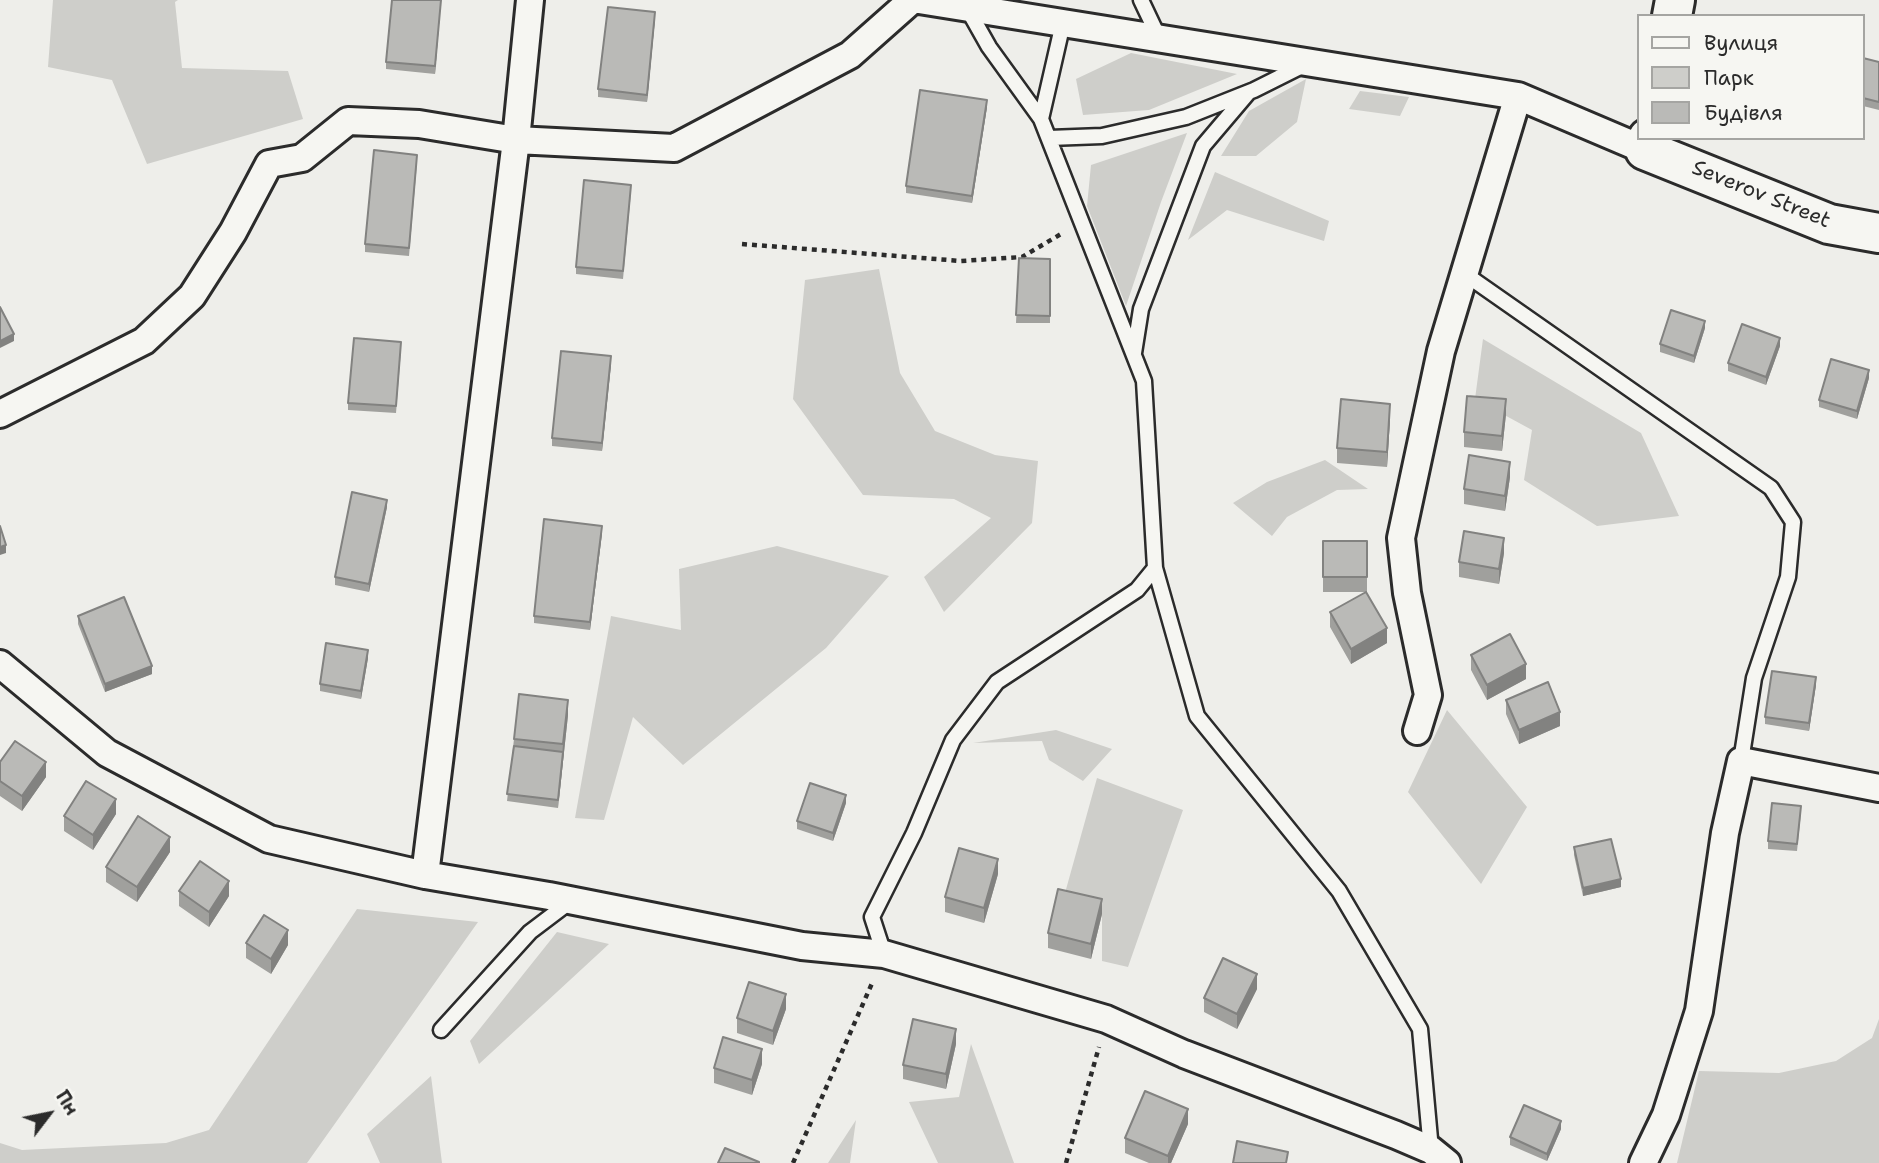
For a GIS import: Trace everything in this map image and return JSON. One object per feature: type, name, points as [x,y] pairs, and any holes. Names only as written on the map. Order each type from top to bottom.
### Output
[{"type":"main road","name":"Severov Street","points":[[1646,144],[1829,224],[1879,233]]},
{"type":"street","points":[[425,875],[516,140],[530,0]]},
{"type":"street","points":[[0,414],[144,341],[192,296],[233,232],[270,164],[302,158],[348,121],[419,124],[516,140],[674,148],[850,55],[912,0]]},
{"type":"street","points":[[919,0],[1518,96],[1646,144]]},
{"type":"street","points":[[1417,731],[1428,695],[1408,593],[1401,538],[1441,351],[1518,96]]},
{"type":"street","points":[[0,664],[107,753],[269,839],[425,875],[802,946],[884,954],[1107,1019],[1184,1054],[1439,1157]]},
{"type":"street","points":[[1643,1163],[1666,1115],[1699,1011],[1725,833],[1741,761],[1879,788]]},
{"type":"lane","points":[[1141,0],[1159,38]]},
{"type":"lane","points":[[967,8],[989,47],[1041,119],[1144,381],[1155,568],[1198,716],[1339,891],[1420,1029],[1439,1157]]},
{"type":"lane","points":[[1041,119],[1063,23]]},
{"type":"lane","points":[[1049,138],[1102,136],[1174,120],[1248,93],[1308,62]]},
{"type":"lane","points":[[1134,355],[1141,309],[1203,146],[1248,93]]},
{"type":"lane","points":[[1465,274],[1771,488],[1793,522],[1788,577],[1754,678],[1741,761]]},
{"type":"lane","points":[[884,954],[872,917],[914,833],[953,740],[997,682],[1137,590],[1155,568]]},
{"type":"lane","points":[[441,1030],[530,932],[571,901]]},
{"type":"path","points":[[742,244],[961,261],[1022,257],[1058,238],[1077,210]]},
{"type":"path","points":[[793,1163],[884,954]]},
{"type":"path","points":[[1066,1163],[1107,1019]]},
{"type":"green space","points":[[53,0],[178,0],[175,2],[182,68],[288,71],[303,119],[147,164],[112,80],[48,67]]},
{"type":"green space","points":[[1131,53],[1237,74],[1149,110],[1083,115],[1076,79]]},
{"type":"green space","points":[[1306,79],[1297,122],[1256,156],[1221,156],[1249,111]]},
{"type":"green space","points":[[1360,91],[1409,97],[1400,116],[1349,109]]},
{"type":"green space","points":[[1187,133],[1126,306],[1087,206],[1091,165]]},
{"type":"green space","points":[[1215,172],[1329,221],[1324,241],[1227,210],[1188,240]]},
{"type":"green space","points":[[879,269],[900,373],[935,431],[995,455],[1038,461],[1032,523],[944,612],[924,577],[991,518],[954,499],[863,495],[793,399],[805,280]]},
{"type":"green space","points":[[1483,339],[1641,433],[1679,516],[1597,526],[1524,480],[1532,430],[1475,399]]},
{"type":"green space","points":[[1325,460],[1368,489],[1337,490],[1287,517],[1272,536],[1233,503],[1267,482]]},
{"type":"green space","points":[[777,546],[889,576],[826,648],[683,765],[633,717],[604,820],[575,818],[611,616],[681,630],[679,569]]},
{"type":"green space","points":[[1447,710],[1527,807],[1481,884],[1408,792]]},
{"type":"green space","points":[[1056,730],[1112,749],[1083,781],[1049,760],[1042,741],[973,743]]},
{"type":"green space","points":[[1097,778],[1183,810],[1128,967],[1102,961],[1102,914],[1065,893]]},
{"type":"green space","points":[[357,909],[478,922],[307,1163],[0,1163],[0,1143],[22,1150],[166,1143],[209,1130]]},
{"type":"green space","points":[[557,932],[609,944],[479,1064],[470,1041]]},
{"type":"green space","points":[[1879,1019],[1879,1163],[1677,1163],[1699,1071],[1779,1073],[1836,1061],[1872,1038]]},
{"type":"green space","points":[[971,1044],[1014,1163],[938,1163],[909,1102],[959,1097]]},
{"type":"green space","points":[[431,1076],[442,1163],[380,1163],[367,1134]]},
{"type":"green space","points":[[856,1120],[850,1163],[828,1163]]},
{"type":"building","points":[[392,0],[441,0],[435,66],[386,62]]},
{"type":"building","points":[[608,7],[655,12],[647,95],[598,89]]},
{"type":"building","points":[[1865,58],[1879,62],[1879,102],[1865,98]]},
{"type":"building","points":[[920,90],[987,100],[972,196],[906,186]]},
{"type":"building","points":[[374,150],[417,155],[409,248],[365,244]]},
{"type":"building","points":[[584,180],[631,185],[623,271],[576,267]]},
{"type":"building","points":[[1019,258],[1050,259],[1050,316],[1016,315]]},
{"type":"building","points":[[0,307],[14,334],[0,341]]},
{"type":"building","points":[[1671,310],[1705,321],[1694,356],[1660,344]]},
{"type":"building","points":[[1742,324],[1780,338],[1766,377],[1728,363]]},
{"type":"building","points":[[354,338],[401,342],[396,406],[348,403]]},
{"type":"building","points":[[561,351],[611,356],[602,443],[552,438]]},
{"type":"building","points":[[1831,359],[1869,370],[1857,411],[1819,400]]},
{"type":"building","points":[[1467,396],[1506,399],[1502,436],[1464,432]]},
{"type":"building","points":[[1341,399],[1390,404],[1387,452],[1337,448]]},
{"type":"building","points":[[1469,455],[1510,462],[1505,496],[1464,489]]},
{"type":"building","points":[[352,492],[387,500],[369,584],[335,577]]},
{"type":"building","points":[[544,519],[602,526],[590,622],[534,616]]},
{"type":"building","points":[[0,526],[6,545],[0,547]]},
{"type":"building","points":[[1464,531],[1504,538],[1499,569],[1459,562]]},
{"type":"building","points":[[1323,541],[1367,541],[1367,577],[1323,577]]},
{"type":"building","points":[[1366,592],[1387,628],[1351,649],[1330,612]]},
{"type":"building","points":[[124,597],[152,666],[105,684],[78,616]]},
{"type":"building","points":[[1510,634],[1526,664],[1487,685],[1471,655]]},
{"type":"building","points":[[326,643],[368,650],[361,691],[320,684]]},
{"type":"building","points":[[1772,671],[1816,677],[1809,723],[1765,717]]},
{"type":"building","points":[[1548,682],[1560,712],[1519,730],[1506,700]]},
{"type":"building","points":[[519,694],[568,700],[563,744],[514,739]]},
{"type":"building","points":[[15,741],[46,762],[22,796],[0,781],[0,762]]},
{"type":"building","points":[[514,746],[563,752],[558,800],[507,794]]},
{"type":"building","points":[[86,781],[116,799],[93,835],[64,816]]},
{"type":"building","points":[[810,783],[846,795],[833,833],[797,821]]},
{"type":"building","points":[[1772,803],[1801,806],[1797,844],[1768,841]]},
{"type":"building","points":[[138,816],[170,837],[137,887],[106,867]]},
{"type":"building","points":[[1611,839],[1621,879],[1583,888],[1574,847]]},
{"type":"building","points":[[959,848],[998,859],[984,908],[945,897]]},
{"type":"building","points":[[200,861],[229,881],[209,912],[179,891]]},
{"type":"building","points":[[1058,889],[1102,899],[1091,944],[1048,933]]},
{"type":"building","points":[[264,915],[288,930],[271,959],[246,943]]},
{"type":"building","points":[[1223,958],[1257,974],[1237,1014],[1204,998]]},
{"type":"building","points":[[749,982],[786,994],[773,1031],[737,1018]]},
{"type":"building","points":[[913,1019],[956,1029],[946,1074],[903,1065]]},
{"type":"building","points":[[723,1037],[762,1049],[752,1080],[714,1068]]},
{"type":"building","points":[[1145,1091],[1188,1109],[1168,1156],[1125,1138]]},
{"type":"building","points":[[1524,1105],[1561,1121],[1547,1154],[1510,1137]]},
{"type":"building","points":[[1237,1141],[1288,1152],[1286,1163],[1233,1163]]},
{"type":"building","points":[[725,1148],[759,1162],[759,1163],[718,1163]]}]
